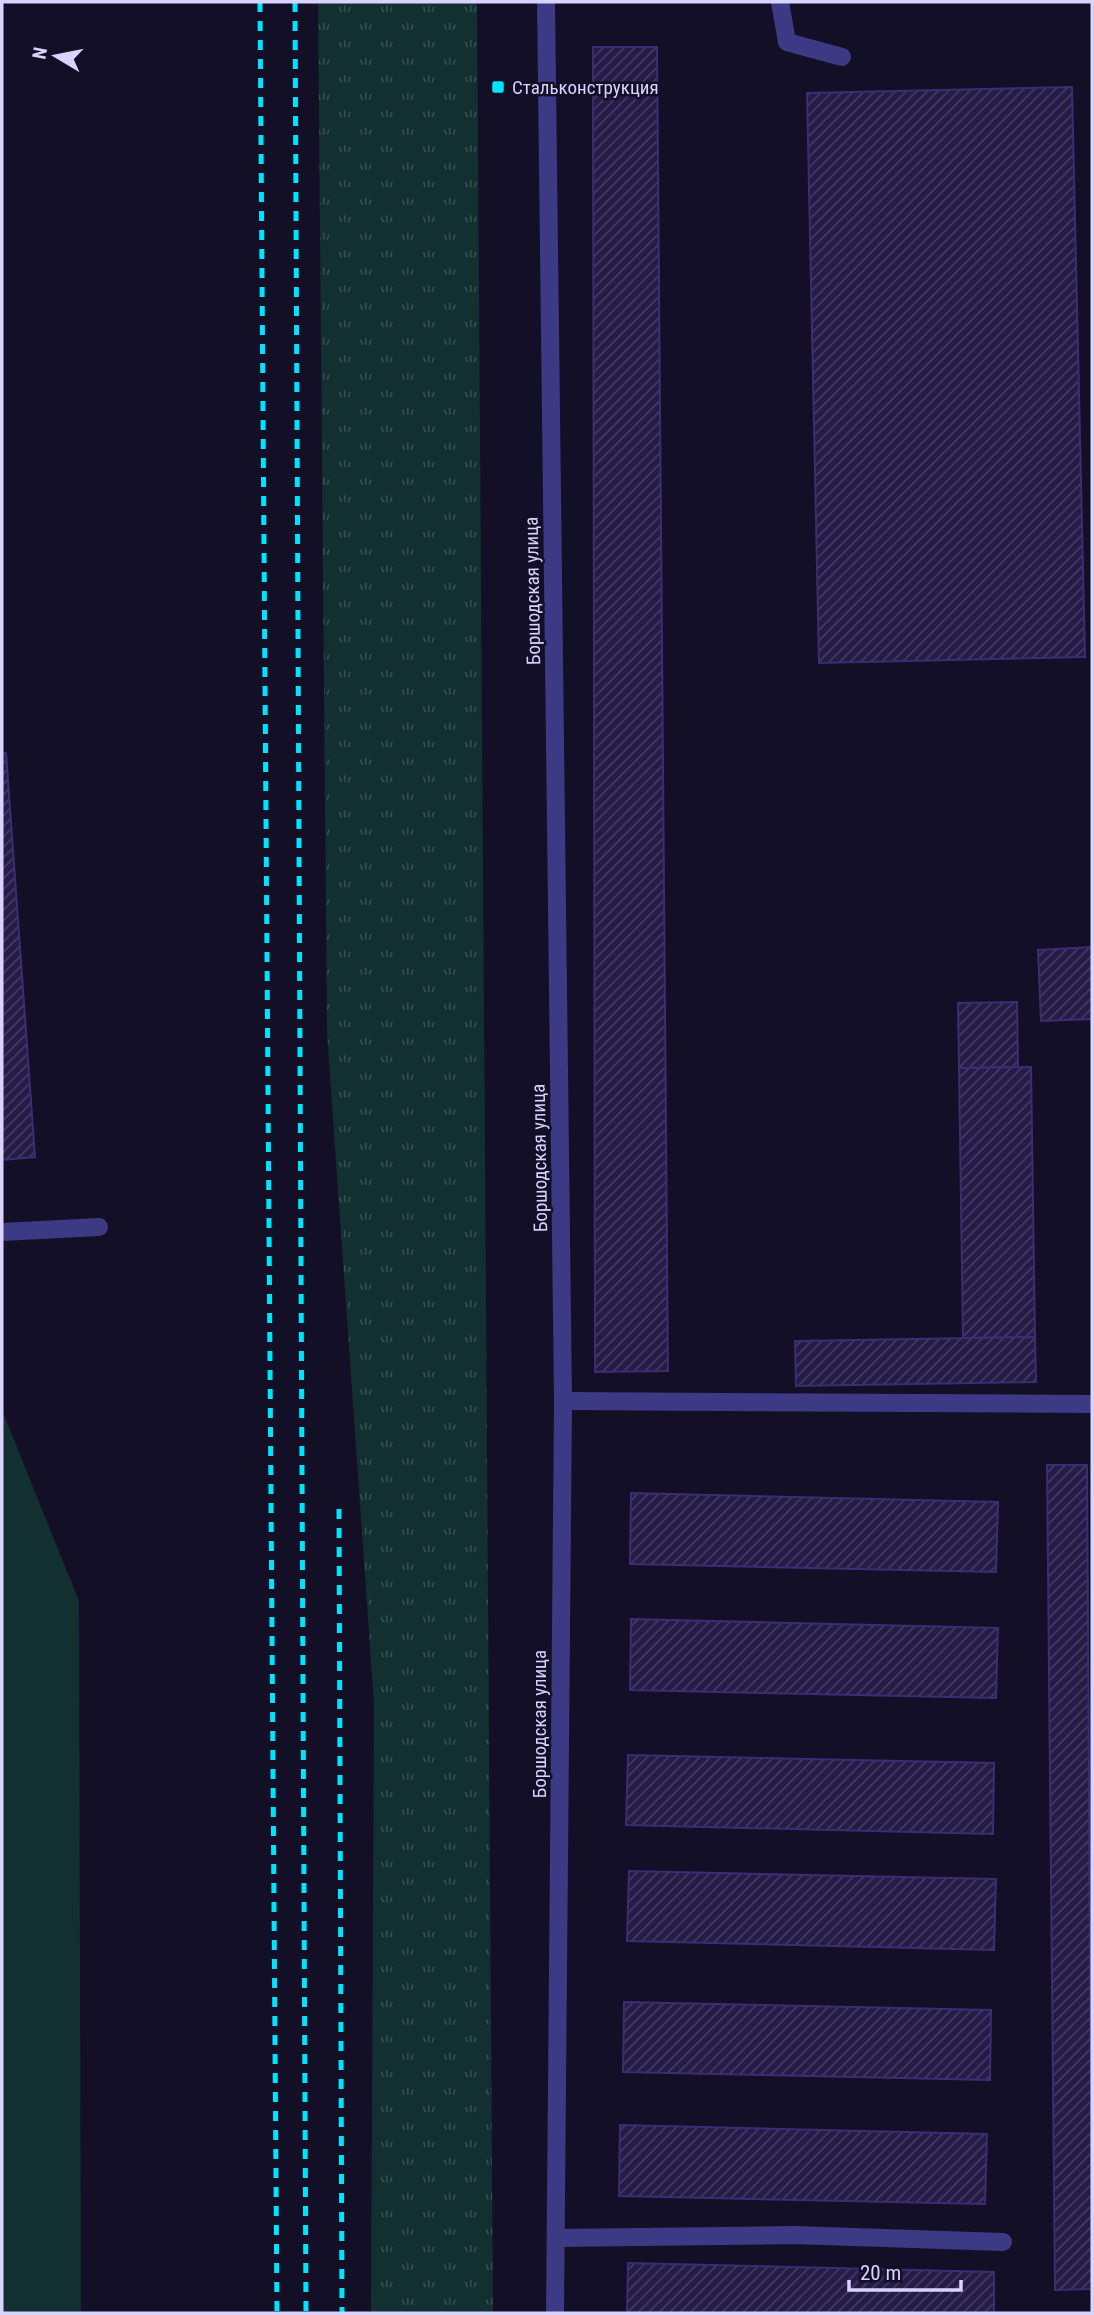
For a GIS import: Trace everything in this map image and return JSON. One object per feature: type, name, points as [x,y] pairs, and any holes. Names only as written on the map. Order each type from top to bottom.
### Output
[{"type":"street","name":"Боршодская улица","points":[[545,2],[563,1401],[555,2313]]},
{"type":"street","points":[[780,2],[787,42],[842,57]]},
{"type":"street","points":[[2,1232],[99,1227]]},
{"type":"street","points":[[563,1401],[1092,1404]]},
{"type":"street","points":[[556,2238],[794,2235],[1003,2242]]},
{"type":"green space","points":[[318,2],[477,2],[493,2313],[371,2313],[374,1704],[327,1033]]},
{"type":"green space","points":[[2,1410],[79,1601],[81,2313],[2,2313]]},
{"type":"building","points":[[593,47],[657,47],[668,1371],[595,1372]]},
{"type":"building","points":[[1072,87],[1085,657],[819,663],[807,93]]},
{"type":"building","points":[[6,753],[35,1157],[2,1160],[2,754]]},
{"type":"building","points":[[1092,947],[1092,1019],[1041,1021],[1038,950]]},
{"type":"building","points":[[1017,1002],[1018,1067],[959,1068],[958,1003]]},
{"type":"building","points":[[1031,1067],[1035,1337],[963,1338],[959,1068]]},
{"type":"building","points":[[1035,1337],[1036,1382],[796,1386],[795,1341]]},
{"type":"building","points":[[1047,1465],[1087,1465],[1092,2289],[1055,2290]]},
{"type":"building","points":[[631,1493],[998,1502],[996,1572],[630,1564]]},
{"type":"building","points":[[631,1619],[998,1628],[996,1698],[630,1690]]},
{"type":"building","points":[[628,1755],[994,1763],[993,1834],[626,1825]]},
{"type":"building","points":[[629,1871],[996,1879],[994,1950],[627,1941]]},
{"type":"building","points":[[624,2002],[991,2010],[990,2080],[623,2072]]},
{"type":"building","points":[[620,2125],[987,2134],[985,2204],[619,2196]]},
{"type":"building","points":[[628,2263],[994,2272],[994,2313],[627,2313]]},
{"type":"railway","points":[[260,2],[277,2313]]},
{"type":"railway","points":[[295,2],[306,2313]]},
{"type":"railway","points":[[339,1509],[342,2313]]},
{"type":"place","name":"Стальконструкция","points":[[498,87]]}]
